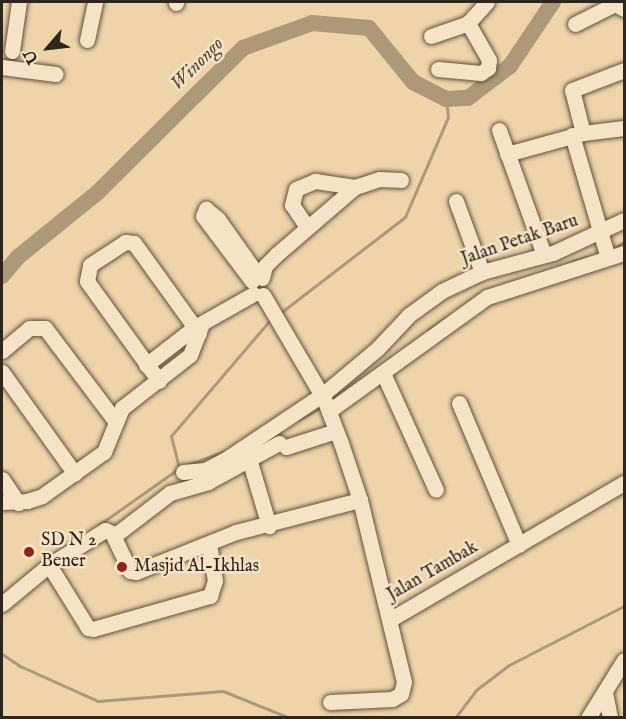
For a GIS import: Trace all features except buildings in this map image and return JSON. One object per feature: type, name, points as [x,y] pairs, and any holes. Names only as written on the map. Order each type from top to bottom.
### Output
[{"type":"street","points":[[12,51],[19,2]]},
{"type":"street","points":[[87,40],[95,2]]},
{"type":"street","points":[[431,36],[468,23],[487,2]]},
{"type":"street","points":[[575,24],[615,4],[624,9]]},
{"type":"street","points":[[438,69],[481,73],[488,68],[489,60],[468,23]]},
{"type":"street","points":[[2,67],[56,74]]},
{"type":"street","points":[[608,258],[578,134],[572,90],[624,70]]},
{"type":"street","points":[[507,154],[578,134],[624,128]]},
{"type":"street","points":[[499,130],[544,255]]},
{"type":"street","points":[[146,365],[258,285],[265,266],[355,187],[380,178],[401,180]]},
{"type":"street","points":[[307,227],[292,206],[296,189],[315,181],[355,187]]},
{"type":"street","points":[[456,201],[482,272]]},
{"type":"street","name":"Jalan Petak Baru","points":[[326,403],[418,307],[482,272],[544,255],[602,234],[624,220]]},
{"type":"street","name":"Jalan Tambak","points":[[214,222],[258,285],[326,403],[360,500],[391,619],[624,483]]},
{"type":"street","points":[[159,381],[87,281],[90,265],[125,242],[134,243],[198,328]]},
{"type":"street","points":[[183,472],[205,470],[383,373],[487,297],[624,253]]},
{"type":"street","points":[[2,351],[29,328],[42,326],[116,422]]},
{"type":"street","points":[[2,502],[18,503],[42,496],[108,448],[122,408],[190,356],[198,328]]},
{"type":"street","points":[[2,372],[75,474]]},
{"type":"street","points":[[383,373],[436,490]]},
{"type":"street","points":[[459,403],[519,545]]},
{"type":"street","points":[[114,536],[170,493],[208,482],[283,445],[336,430]]},
{"type":"street","points":[[250,462],[269,526]]},
{"type":"street","points":[[2,479],[18,503]]},
{"type":"street","points":[[2,602],[49,565],[103,531],[110,530],[134,573],[236,532],[269,526],[360,500]]},
{"type":"street","points":[[49,565],[88,628],[93,629],[210,596],[215,581],[209,543]]},
{"type":"street","points":[[330,702],[392,699],[401,694],[404,682],[391,619]]},
{"type":"street","points":[[588,717],[624,660]]},
{"type":"street","points":[[605,692],[610,717]]},
{"type":"waterway","name":"Winongo","points":[[2,276],[18,257],[97,193],[243,48],[312,23],[369,28],[413,82],[446,99],[468,98],[510,66],[553,2]]},
{"type":"waterway","points":[[279,314],[405,217],[448,117],[446,99]]},
{"type":"waterway","points":[[615,248],[624,242]]},
{"type":"waterway","points":[[571,262],[586,257]]},
{"type":"waterway","points":[[428,330],[450,315]]},
{"type":"waterway","points":[[179,468],[171,436],[271,319]]},
{"type":"waterway","points":[[298,420],[321,408]]},
{"type":"waterway","points":[[187,465],[223,452]]},
{"type":"waterway","points":[[100,524],[178,469]]},
{"type":"waterway","points":[[455,718],[476,690],[509,665],[624,606]]},
{"type":"waterway","points":[[2,654],[20,666],[98,701],[223,691],[290,718]]},
{"type":"place","name":"SD N 2 Bener","points":[[29,552]]},
{"type":"place","name":"Masjid Al-Ikhlas","points":[[122,567]]}]
